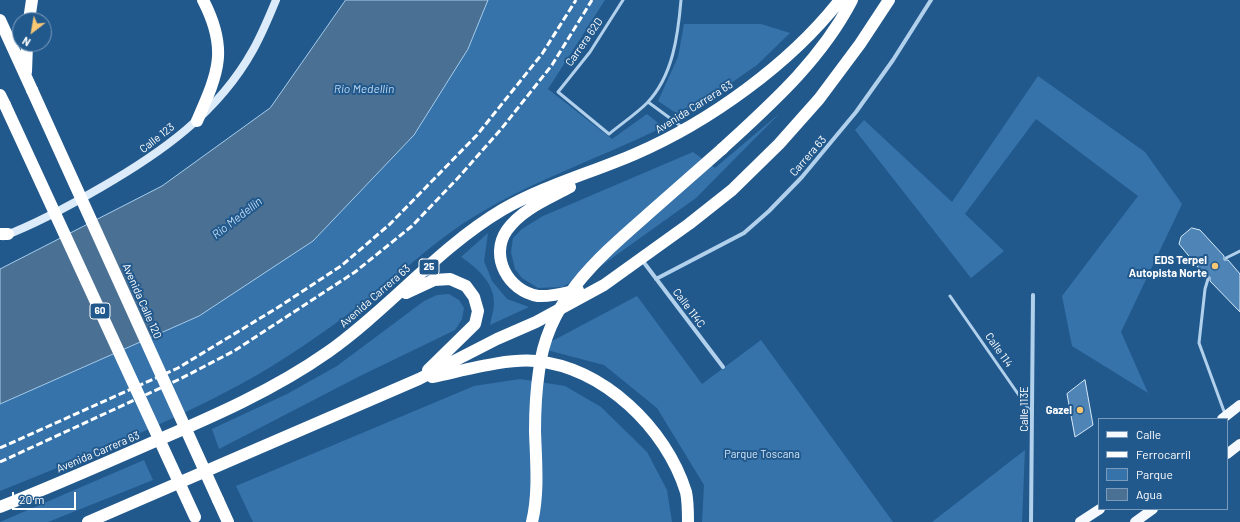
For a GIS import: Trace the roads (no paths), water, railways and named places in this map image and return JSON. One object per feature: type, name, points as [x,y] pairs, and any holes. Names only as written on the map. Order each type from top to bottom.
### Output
[{"type":"highway","points":[[30,12],[32,0]]},
{"type":"highway","points":[[197,121],[215,80],[219,61],[215,31],[203,0]]},
{"type":"highway","name":"Avenida Carrera 63","points":[[0,507],[203,421],[256,394],[328,352],[366,323],[448,250],[503,210],[537,194],[660,144],[732,100],[801,45],[840,0]]},
{"type":"highway","points":[[532,522],[536,507],[535,430],[539,369],[544,347],[559,311],[583,275],[625,234],[783,93],[812,62],[835,30],[852,0]]},
{"type":"highway","points":[[88,522],[419,379],[497,339],[536,322],[604,285],[689,224],[732,190],[779,144],[820,98],[860,44],[889,0]]},
{"type":"highway","name":"Avenida Calle 120","points":[[0,20],[228,522]]},
{"type":"highway","points":[[26,76],[27,52]]},
{"type":"highway","name":"60","points":[[2,100],[196,519]]},
{"type":"highway","points":[[604,285],[557,295],[538,296],[519,288],[507,277],[501,263],[500,246],[506,232],[524,212],[619,161]]},
{"type":"highway","points":[[395,298],[434,280],[450,279],[466,286],[474,297],[478,311],[475,324],[419,379]]},
{"type":"highway","points":[[419,379],[512,362],[536,361],[560,366],[584,374],[616,392],[652,429],[679,474],[686,494],[688,522]]},
{"type":"main road","name":"Calle 123","points":[[3,235],[32,225],[66,208],[149,159],[197,121],[212,106],[237,74],[253,50],[276,0]]},
{"type":"main road","points":[[1224,418],[1240,405]]},
{"type":"main road","points":[[1228,453],[1240,444]]},
{"type":"main road","points":[[1080,522],[1098,510]]},
{"type":"main road","points":[[1134,522],[1152,510]]},
{"type":"street","name":"Carrera 63","points":[[656,279],[744,233],[769,211],[802,177],[856,112],[893,60],[931,0]]},
{"type":"street","name":"Calle 114C","points":[[641,259],[723,367]]},
{"type":"street","name":"Calle 113E","points":[[1031,522],[1033,295]]},
{"type":"lane","name":"Carrera 62D","points":[[622,0],[590,52],[558,92],[609,134],[648,102]]},
{"type":"lane","points":[[681,0],[677,43],[662,81],[648,102],[685,130]]},
{"type":"lane","points":[[1226,258],[1240,251]]},
{"type":"lane","points":[[1208,279],[1205,289],[1199,343],[1224,418]]},
{"type":"lane","name":"Calle 114","points":[[950,296],[1033,415]]},
{"type":"water","name":"Rio Medellin","points":[[346,0],[488,0],[468,49],[414,135],[313,241],[199,316],[0,404],[0,269],[162,186],[270,108]]},
{"type":"railway","points":[[0,448],[178,368],[277,308],[341,266],[390,224],[477,135],[542,54],[576,0]]},
{"type":"railway","points":[[0,462],[180,379],[234,351],[355,272],[412,226],[457,179],[502,128],[552,65],[592,0]]},
{"type":"place","name":"EDS Terpel Autopista Norte","points":[[1215,266]]},
{"type":"place","name":"Gazel","points":[[1080,410]]},
{"type":"water label","name":"Río Medellín","points":[[237,218]]},
{"type":"park label","name":"Parque Toscana","points":[[762,454]]}]
